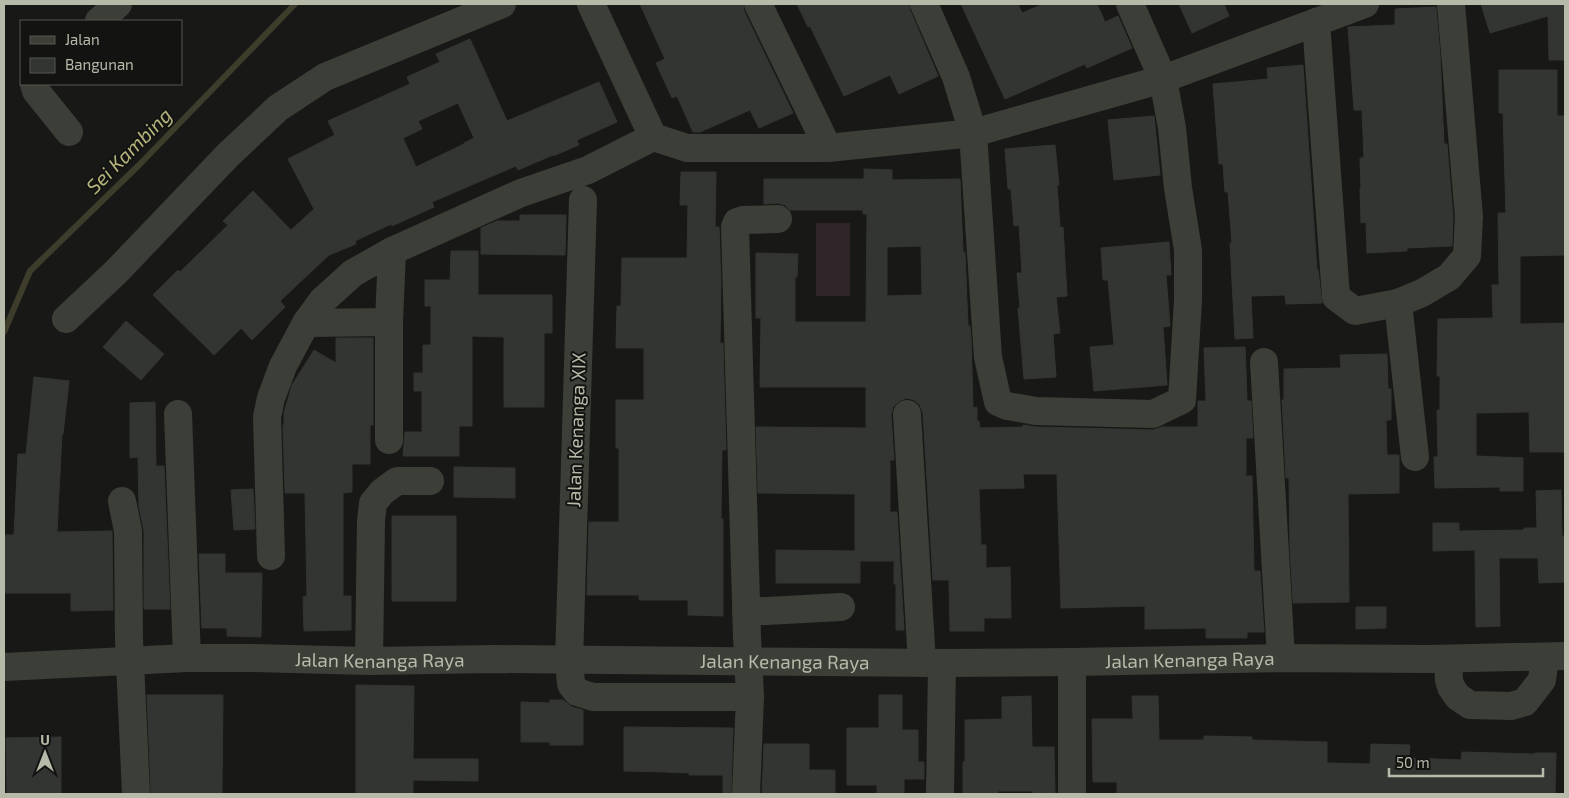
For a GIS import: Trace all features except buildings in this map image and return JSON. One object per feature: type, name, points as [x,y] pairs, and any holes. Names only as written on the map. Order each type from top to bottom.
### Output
[{"type":"street","points":[[100,20],[118,4]]},
{"type":"street","points":[[66,319],[116,272],[228,156],[278,108],[325,77],[502,4]]},
{"type":"street","points":[[591,4],[653,137]]},
{"type":"street","points":[[758,4],[828,148]]},
{"type":"street","points":[[924,4],[956,77],[974,133],[988,357],[998,402],[1007,406],[1036,411],[1153,414],[1182,400],[1188,300],[1188,250],[1164,79],[1130,4]]},
{"type":"street","points":[[271,556],[267,417],[271,398],[283,366],[306,323],[322,300],[353,273],[392,251],[521,193],[588,170],[653,137],[687,148],[828,148],[974,133],[1164,79],[1365,4]]},
{"type":"street","points":[[1316,22],[1336,297],[1355,311],[1398,303],[1422,293],[1449,277],[1467,256],[1470,217],[1450,4]]},
{"type":"street","points":[[34,85],[36,91],[69,132]]},
{"type":"street","name":"Jalan Kenanga XIX","points":[[583,200],[569,661],[571,684],[577,692],[593,697],[750,697]]},
{"type":"street","points":[[746,794],[750,697],[735,228],[737,222],[743,220],[778,219]]},
{"type":"street","points":[[389,440],[389,322],[392,251]]},
{"type":"street","points":[[1398,303],[1415,457]]},
{"type":"street","points":[[306,323],[389,322]]},
{"type":"street","points":[[1264,362],[1281,658]]},
{"type":"street","points":[[178,414],[187,658]]},
{"type":"street","points":[[906,414],[932,663],[940,794]]},
{"type":"street","points":[[369,661],[371,521],[373,503],[382,492],[398,482],[430,481]]},
{"type":"street","points":[[122,501],[128,531],[136,794]]},
{"type":"street","points":[[746,612],[841,607]]},
{"type":"street","points":[[1448,659],[1449,680],[1451,687],[1458,697],[1470,705],[1511,706],[1525,702],[1542,680],[1555,656]]},
{"type":"street","name":"Jalan Kenanga Raya","points":[[4,667],[187,658],[369,661],[495,659],[932,663],[1281,658],[1448,659],[1555,656]]},
{"type":"street","points":[[1072,662],[1072,794]]},
{"type":"shaded area","points":[[816,223],[850,223],[850,296],[816,296]]},
{"type":"waterway","name":"Sei Kambing","points":[[4,332],[30,271],[140,164],[295,4]]}]
